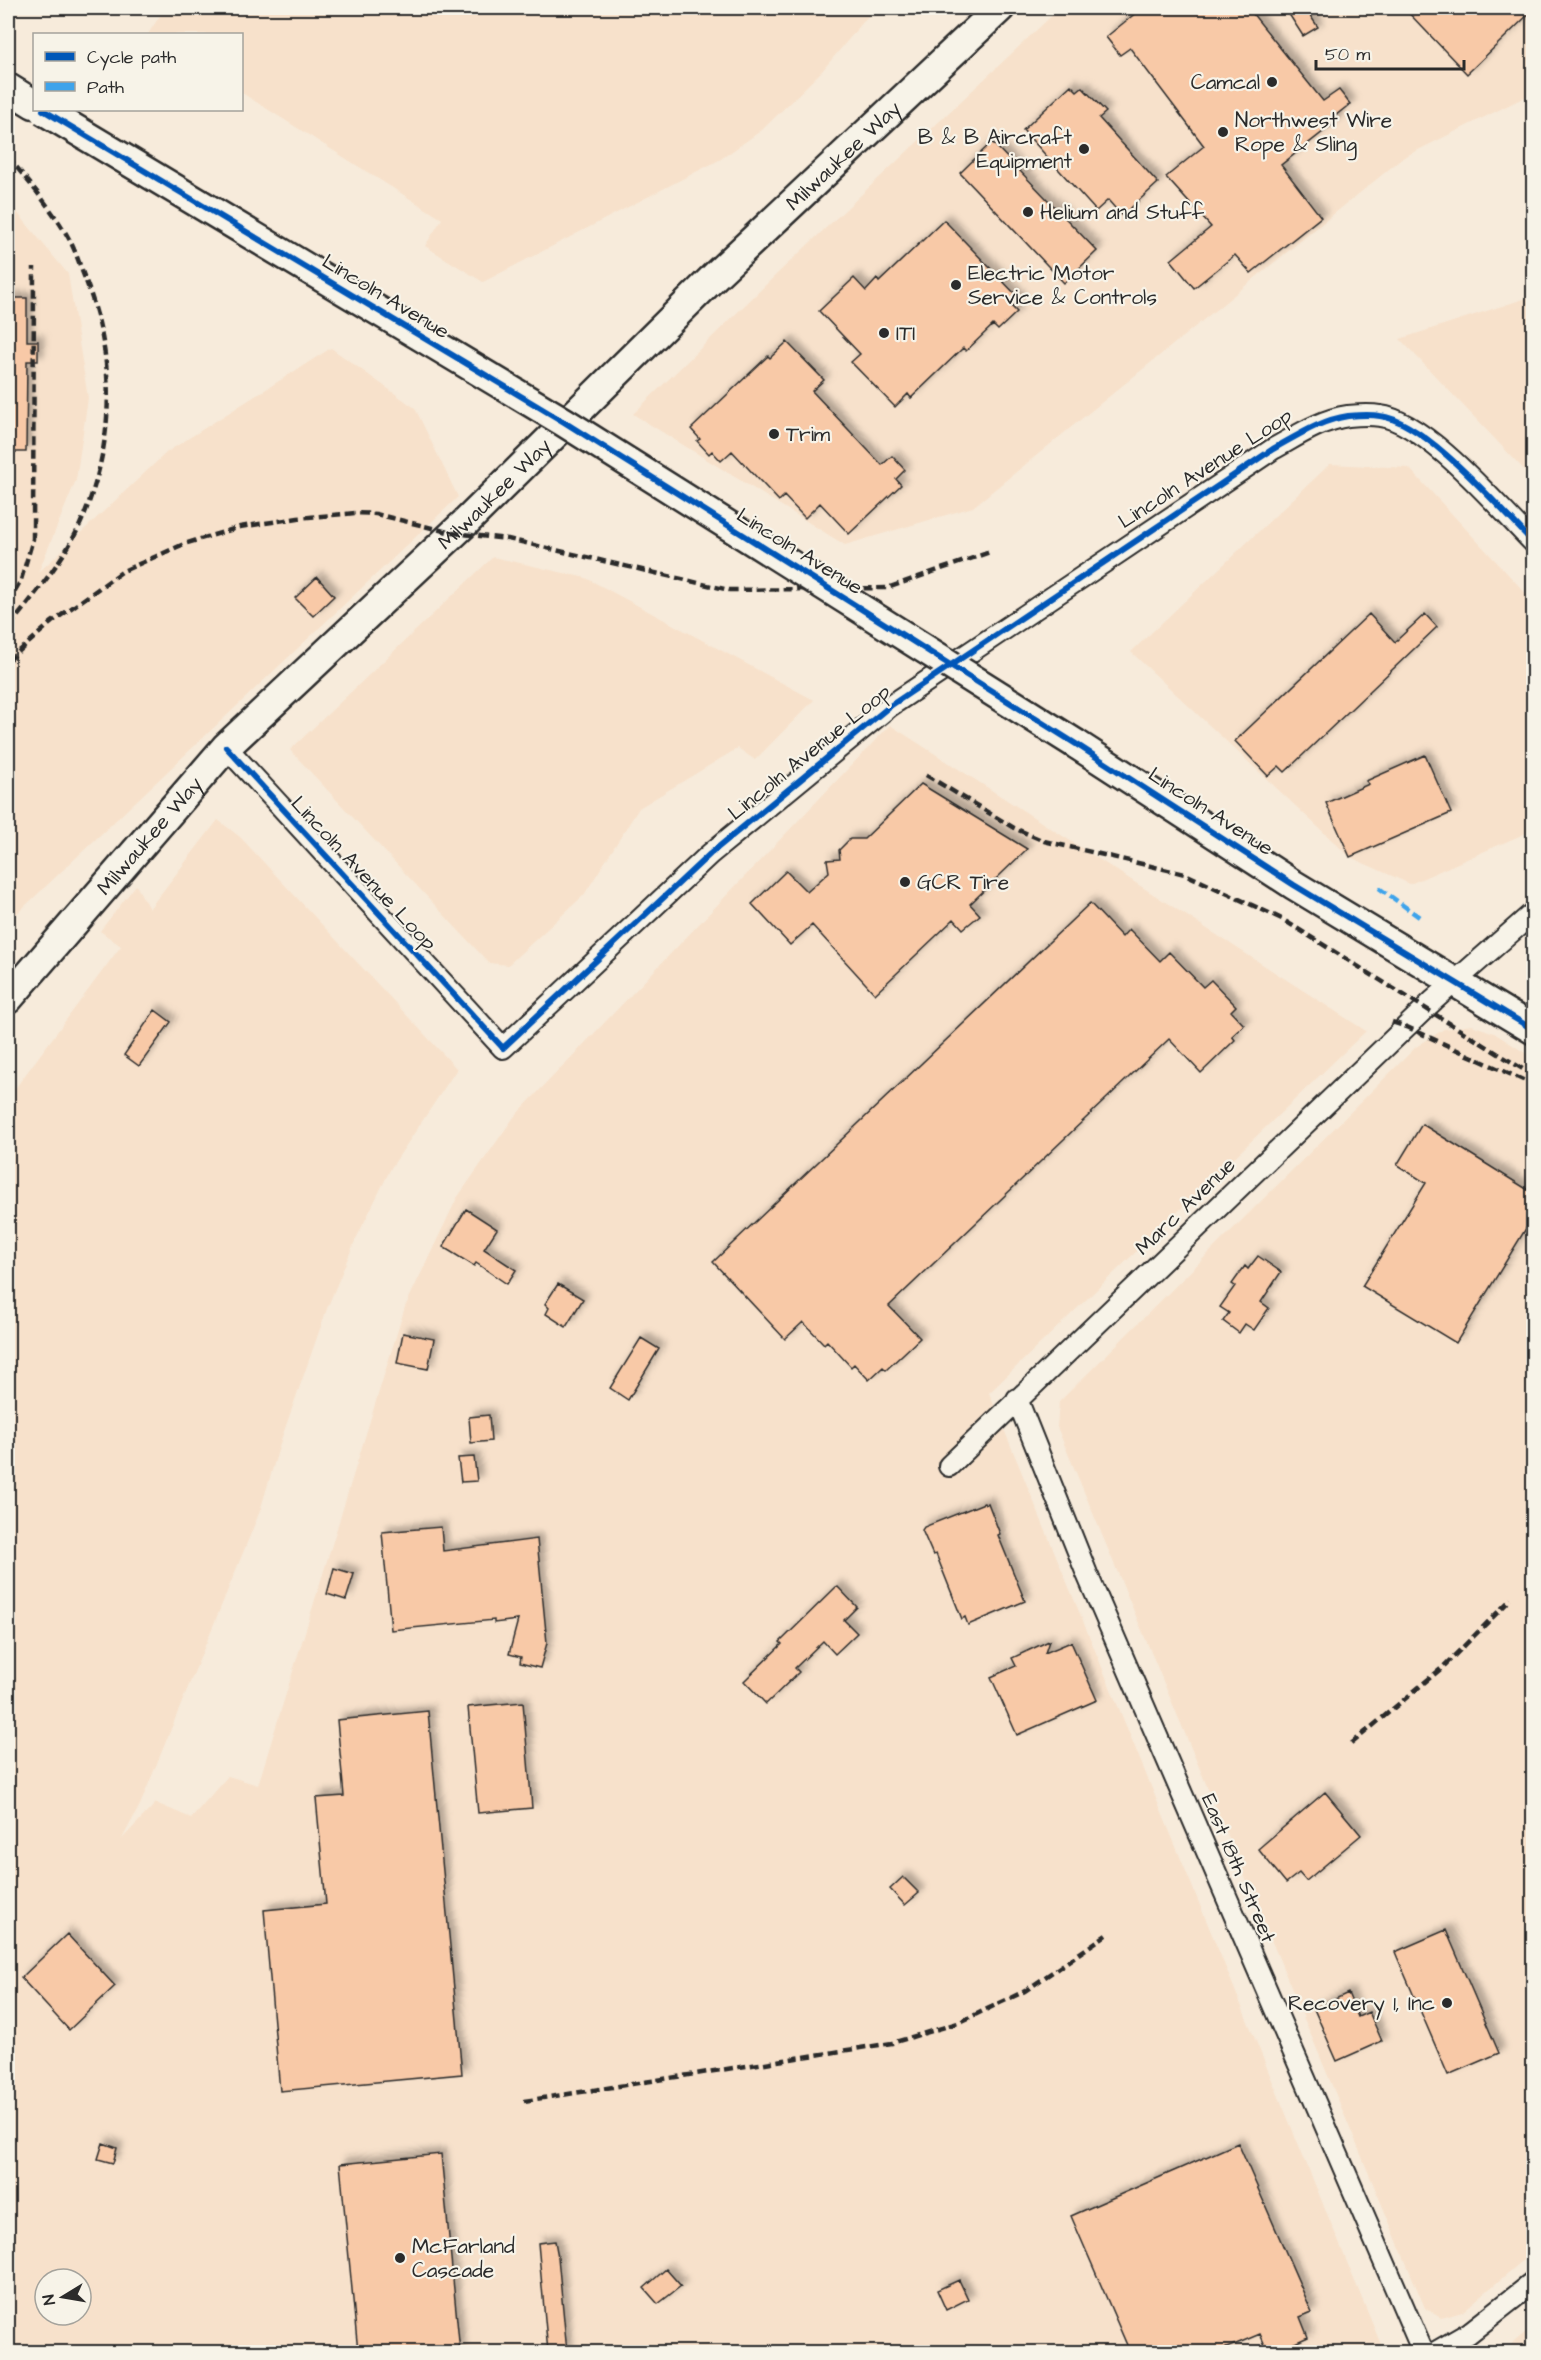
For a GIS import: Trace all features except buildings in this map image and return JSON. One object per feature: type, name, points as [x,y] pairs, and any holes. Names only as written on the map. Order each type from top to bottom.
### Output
[{"type":"street","name":"Milwaukee Way","points":[[8,999],[226,747],[466,522],[717,274],[1000,8]]},
{"type":"street","points":[[8,88],[33,103]]},
{"type":"street","name":"Lincoln Avenue","points":[[45,111],[564,422],[1076,744],[1294,885],[1533,1030]]},
{"type":"street","name":"Lincoln Avenue Loop","points":[[226,747],[503,1048],[710,855],[890,706],[1273,449],[1316,425],[1347,416],[1382,416],[1407,427],[1436,444],[1533,543]]},
{"type":"street","points":[[1455,982],[1533,912]]},
{"type":"street","name":"Marc Avenue","points":[[949,1466],[1455,982]]},
{"type":"street","name":"East 18th Street","points":[[1017,1399],[1082,1564],[1423,2352]]},
{"type":"street","points":[[1436,2352],[1469,2334],[1533,2282]]},
{"type":"shaded area","points":[[165,8],[875,8],[822,71],[762,130],[721,159],[483,282],[425,246],[442,219],[243,94],[243,33],[149,33]]},
{"type":"shaded area","points":[[1060,8],[1533,8],[1533,93],[1404,157],[973,507],[845,545],[633,414],[780,271]]},
{"type":"shaded area","points":[[8,205],[16,211],[68,274],[88,398],[76,480],[38,573],[167,452],[331,348],[415,408],[458,497],[8,922]]},
{"type":"shaded area","points":[[1534,296],[1533,479],[1400,339]]},
{"type":"shaded area","points":[[1330,464],[1409,468],[1533,601],[1533,830],[1410,884],[1350,857],[1131,652]]},
{"type":"shaded area","points":[[493,557],[586,578],[814,700],[755,760],[738,748],[639,808],[584,895],[508,965],[489,963],[290,750]]},
{"type":"shaded area","points":[[890,725],[1366,1031],[989,1393],[1384,2352],[8,2352],[8,1098],[121,946],[100,931],[136,885],[149,909],[218,820],[240,837],[457,1069],[391,1168],[355,1241],[328,1306],[282,1437],[260,1511],[140,1805],[122,1839],[156,1803],[191,1818],[228,1776],[258,1785],[405,1307],[457,1198],[514,1117]]},
{"type":"shaded area","points":[[1472,1025],[1494,1033],[1533,1058],[1533,2252],[1462,2312],[1442,2318],[1425,2308],[1057,1427],[1059,1402],[1416,1047],[1444,1029]]},
{"type":"shaded area","points":[[1533,2326],[1533,2352],[1502,2352]]},
{"type":"railway","points":[[8,157],[55,216],[75,251],[102,337],[108,398],[101,459],[93,490],[76,534],[59,561],[10,626]]},
{"type":"railway","points":[[8,603],[21,580],[33,539],[34,267]]},
{"type":"railway","points":[[8,661],[52,622],[123,571],[184,544],[240,527],[298,518],[356,513],[376,514],[452,533],[508,539],[729,590],[887,588],[990,552]]},
{"type":"railway","points":[[926,775],[1014,828],[1044,841],[1185,874],[1282,919],[1534,1076]]},
{"type":"railway","points":[[1392,1022],[1534,1085]]},
{"type":"railway","points":[[1351,1744],[1443,1667],[1511,1599]]},
{"type":"railway","points":[[524,2101],[892,2043],[958,2023],[1025,1991],[1106,1935]]},
{"type":"marked path","points":[[1379,888],[1422,919]]},
{"type":"cycle path","points":[[45,111],[564,422],[1076,744],[1294,885],[1534,1030]]},
{"type":"cycle path","points":[[226,747],[503,1048],[710,854],[890,706],[1273,449],[1309,429],[1328,421],[1352,416],[1376,415],[1398,421],[1440,449],[1534,543]]},
{"type":"place","name":"Camcal","points":[[1272,82]]},
{"type":"place","name":"Northwest Wire Rope & Sling","points":[[1223,132]]},
{"type":"place","name":"B & B Aircraft Equipment","points":[[1084,149]]},
{"type":"place","name":"Helium and Stuff","points":[[1028,212]]},
{"type":"place","name":"Electric Motor Service & Controls","points":[[956,285]]},
{"type":"place","name":"ITI","points":[[884,333]]},
{"type":"place","name":"Trim","points":[[774,434]]},
{"type":"place","name":"GCR Tire","points":[[905,882]]},
{"type":"place","name":"Recovery 1, Inc","points":[[1447,2003]]},
{"type":"place","name":"McFarland Cascade","points":[[400,2258]]}]
